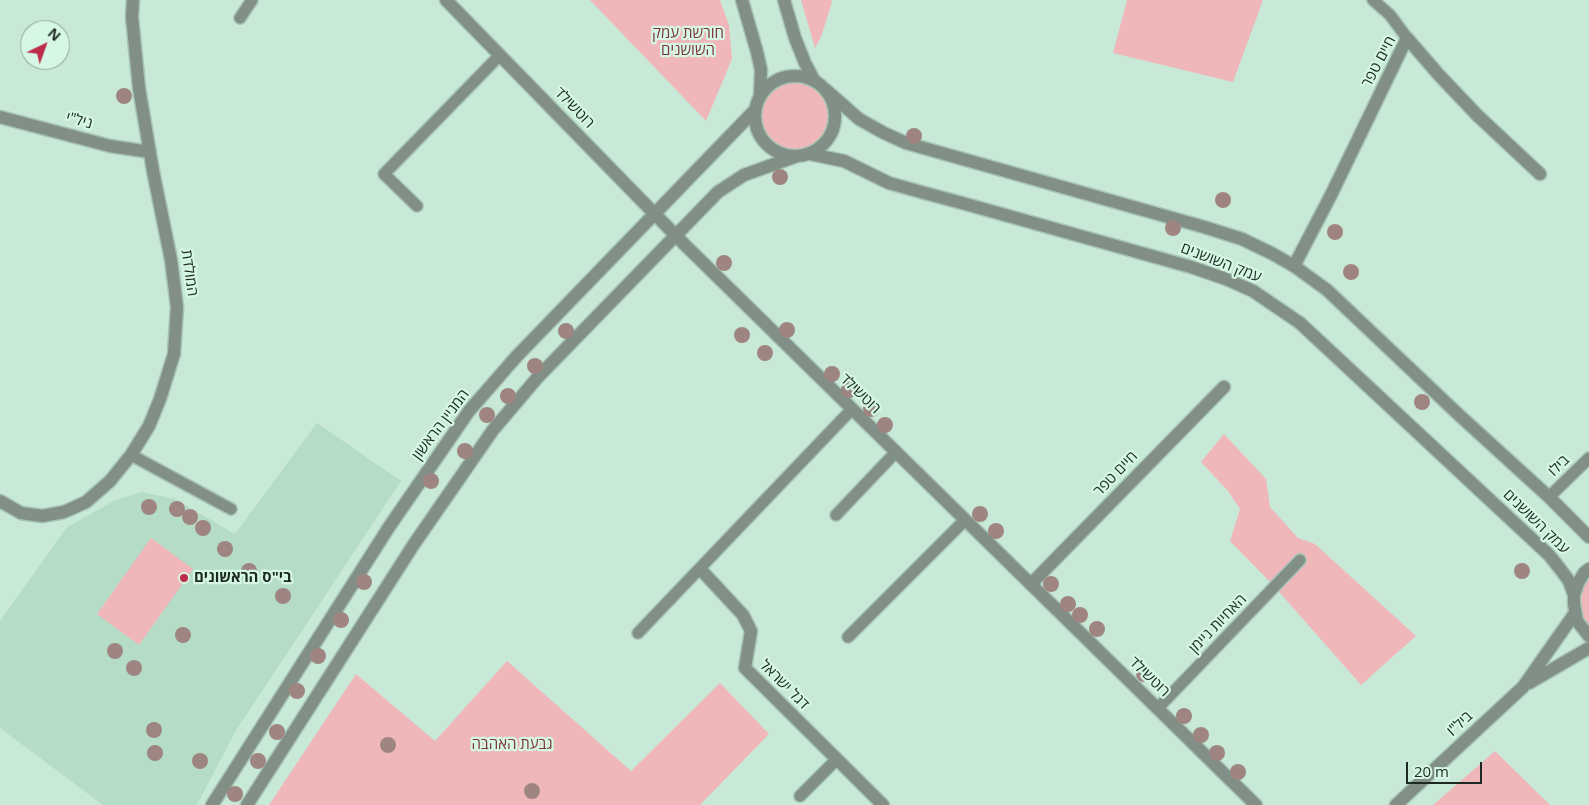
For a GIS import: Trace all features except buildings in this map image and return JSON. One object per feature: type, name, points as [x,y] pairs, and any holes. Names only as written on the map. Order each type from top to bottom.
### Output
[{"type":"street","name":"המולדת","points":[[0,501],[21,513],[42,516],[64,512],[86,502],[110,481],[131,455],[149,426],[160,399],[174,354],[177,308],[171,260],[139,88],[132,17],[133,0]]},
{"type":"street","name":"רוטשילד","points":[[446,0],[676,235],[1256,805]]},
{"type":"street","points":[[742,0],[761,70],[760,97]]},
{"type":"street","points":[[247,805],[414,544],[493,430],[538,377],[718,192],[744,175],[804,155],[822,146],[831,135],[835,122],[833,101],[825,89],[814,80],[805,63],[795,38],[784,0]]},
{"type":"street","name":"חיים טפר","points":[[1294,266],[1331,195],[1407,38],[1470,108],[1540,174]]},
{"type":"street","points":[[804,155],[784,154],[771,148],[762,138],[756,125],[755,110],[760,97],[768,86],[780,79],[793,75],[814,80]]},
{"type":"street","name":"עמק השושנים","points":[[825,89],[859,119],[884,134],[906,143],[1204,227],[1242,240],[1294,266],[1327,290],[1549,496],[1589,537]]},
{"type":"street","name":"המניין הראשון","points":[[212,805],[389,527],[469,411],[516,357],[755,110]]},
{"type":"street","name":"ניל\"י","points":[[0,116],[110,146],[150,152]]},
{"type":"street","name":"עמק השושנים","points":[[804,155],[844,161],[889,183],[1183,265],[1226,279],[1253,291],[1300,323],[1549,555],[1569,581],[1574,595]]},
{"type":"street","name":"חיים טפר","points":[[1031,584],[1224,387]]},
{"type":"street","points":[[1589,569],[1578,583],[1574,595],[1575,613],[1581,628],[1589,636]]},
{"type":"street","name":"דגל ישראל","points":[[703,572],[743,615],[751,631],[745,668],[883,805]]},
{"type":"street","name":"ביל\"ו","points":[[1396,805],[1523,687],[1575,613]]},
{"type":"street","name":"ביל\"ו","points":[[1523,687],[1589,648]]},
{"type":"lane","points":[[240,18],[252,0]]},
{"type":"lane","points":[[1374,0],[1390,15],[1407,38]]},
{"type":"lane","points":[[417,206],[384,174],[500,56]]},
{"type":"lane","points":[[638,633],[852,409]]},
{"type":"lane","points":[[836,515],[896,452]]},
{"type":"lane","points":[[131,455],[231,509]]},
{"type":"lane","name":"בילו","points":[[1549,496],[1589,458]]},
{"type":"lane","points":[[848,637],[965,520]]},
{"type":"lane","name":"האחיות ניימן","points":[[1158,708],[1300,560]]},
{"type":"lane","points":[[800,796],[837,759]]},
{"type":"shaded area","name":"בי\"ס הראשונים","points":[[317,423],[401,481],[235,732],[197,805],[103,805],[0,728],[0,621],[67,527],[116,500],[142,492],[175,499],[235,534]]},
{"type":"green space","name":"חורשת עמק השושנים","points":[[590,0],[720,0],[729,25],[732,59],[706,121]]},
{"type":"green space","points":[[801,0],[831,0],[832,2],[821,37],[815,48]]},
{"type":"green space","points":[[1127,0],[1263,0],[1233,82],[1113,53]]},
{"type":"green space","points":[[802,81],[815,87],[824,96],[828,102],[830,116],[828,130],[820,141],[809,149],[788,151],[781,149],[770,141],[762,130],[760,109],[762,102],[770,91],[781,83]]},
{"type":"green space","points":[[1224,434],[1266,479],[1270,507],[1298,538],[1315,544],[1416,636],[1361,685],[1274,586],[1230,541],[1240,509],[1228,491],[1201,462]]},
{"type":"green space","points":[[151,538],[193,569],[139,645],[97,614]]},
{"type":"green space","points":[[1589,575],[1589,629],[1582,620],[1578,604],[1581,587]]},
{"type":"green space","name":"גבעת האהבה","points":[[507,661],[631,771],[720,683],[769,734],[700,805],[269,805],[356,674],[435,741]]},
{"type":"green space","points":[[1495,751],[1550,805],[1433,805]]},
{"type":"place","name":"בי\"ס הראשונים","points":[[184,578]]}]
